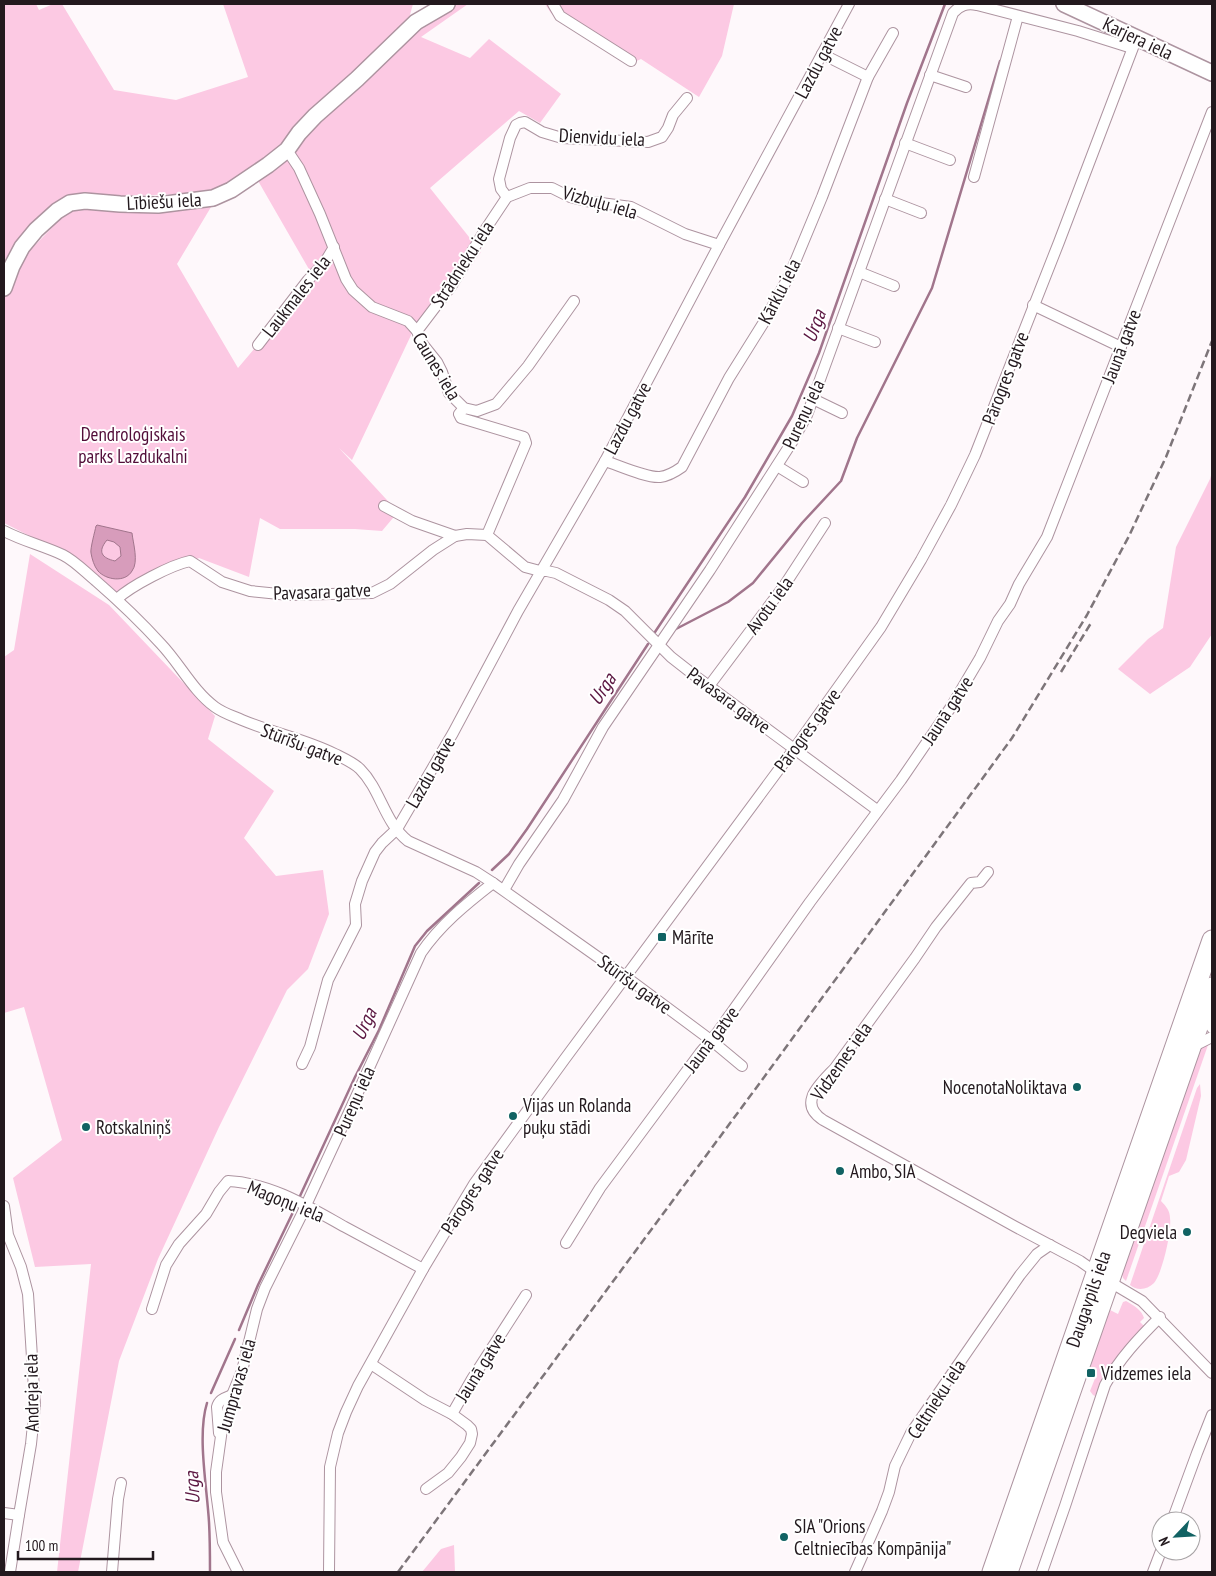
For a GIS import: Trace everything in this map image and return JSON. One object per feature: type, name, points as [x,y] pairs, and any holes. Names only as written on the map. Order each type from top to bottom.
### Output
[{"type":"highway","name":"Daugavpils iela","points":[[1008,1572],[1212,940]]},
{"type":"highway","name":"Daugavpils iela","points":[[992,1572],[1191,1048],[1212,987]]},
{"type":"street","name":"Lībiešu iela","points":[[4,288],[12,266],[22,247],[36,230],[70,203],[84,201],[158,205],[213,198],[230,190],[287,150],[315,116],[357,79],[416,22],[447,4]]},
{"type":"street","points":[[553,4],[560,16],[631,61]]},
{"type":"street","name":"Lazdu gatve","points":[[302,1064],[310,1047],[328,980],[356,926],[355,904],[362,881],[375,852],[397,829],[453,733],[540,571],[604,461],[849,4]]},
{"type":"street","name":"Pureņu iela","points":[[504,890],[563,800],[603,727],[657,642],[710,570],[800,429],[813,399],[950,20],[958,8],[969,4],[1018,16]]},
{"type":"street","name":"Karjera iela","points":[[1064,4],[1134,43],[1212,73]]},
{"type":"street","points":[[974,177],[1018,16],[1134,43]]},
{"type":"street","name":"Kārklu iela","points":[[604,461],[643,474],[659,477],[672,474],[682,467],[729,378],[764,322],[790,274],[868,77],[893,33]]},
{"type":"street","name":"Pārogres gatve","points":[[370,1364],[422,1269],[474,1184],[881,628],[922,560],[975,455],[1134,43]]},
{"type":"street","points":[[822,54],[868,77]]},
{"type":"street","points":[[930,75],[966,87]]},
{"type":"street","name":"Dienvidu iela","points":[[507,197],[501,189],[498,179],[510,138],[516,125],[525,122],[542,132],[562,138],[648,142],[662,137],[673,115],[687,98]]},
{"type":"street","name":"Jaunā gatve","points":[[566,1243],[600,1188],[700,1053],[712,1041],[900,780],[951,707],[976,666],[998,621],[1010,604],[1046,536],[1212,112]]},
{"type":"street","points":[[905,143],[950,160]]},
{"type":"street","name":"Caunes iela","points":[[287,150],[300,168],[346,279],[353,290],[372,307],[408,321],[417,331],[421,342],[437,362],[448,393],[464,408],[477,411],[496,404],[528,366],[574,301]]},
{"type":"street","name":"Vizbuļu iela","points":[[507,197],[530,188],[552,188],[570,197],[586,201],[631,207],[686,234],[719,244]]},
{"type":"street","name":"Strādnieku iela","points":[[417,331],[452,285],[507,197]]},
{"type":"street","points":[[885,199],[921,214]]},
{"type":"street","name":"Laukmales iela","points":[[258,345],[308,280],[325,262],[334,247]]},
{"type":"street","points":[[859,272],[894,286]]},
{"type":"street","points":[[1033,305],[1121,347]]},
{"type":"street","points":[[838,328],[875,342]]},
{"type":"street","points":[[813,399],[842,413]]},
{"type":"street","points":[[464,408],[459,414],[461,418],[524,436],[526,443],[487,535],[525,567],[540,571]]},
{"type":"street","points":[[777,466],[803,482]]},
{"type":"street","points":[[384,506],[412,521],[455,536]]},
{"type":"street","name":"Avotu iela","points":[[709,686],[784,586],[825,522]]},
{"type":"street","name":"Stūrīšu gatve","points":[[4,531],[63,555],[75,562],[117,599],[161,644],[178,663],[195,687],[215,707],[260,727],[321,747],[342,757],[360,769],[374,789],[390,821],[408,841],[476,872],[504,890],[626,977],[712,1041],[742,1066]]},
{"type":"street","name":"Pavasara gatve","points":[[117,599],[127,590],[180,563],[190,561],[222,582],[250,592],[289,595],[372,593],[390,584],[433,550],[455,536],[467,534],[487,535]]},
{"type":"street","name":"Pavasara gatve","points":[[540,571],[556,573],[609,600],[626,611],[671,656],[725,699],[752,716],[877,810]]},
{"type":"street","name":"Vidzemes iela","points":[[988,872],[980,882],[970,883],[944,915],[835,1068],[822,1081],[812,1097],[810,1106],[814,1114],[823,1120],[1080,1260],[1142,1301],[1212,1373]]},
{"type":"street","name":"Pureņu iela","points":[[305,1205],[420,953],[457,911],[493,883]]},
{"type":"street","points":[[1204,1011],[1212,1028]]},
{"type":"street","points":[[1191,1048],[1212,1037]]},
{"type":"street","name":"Magoņu iela","points":[[152,1309],[166,1265],[179,1244],[206,1214],[228,1181],[265,1187],[305,1205],[422,1269]]},
{"type":"street","name":"Jumpravas iela","points":[[238,1572],[223,1542],[218,1514],[216,1472],[220,1439],[216,1407],[223,1399],[232,1395],[242,1371],[265,1288],[305,1205]]},
{"type":"street","name":"Andreja iela","points":[[4,1206],[8,1234],[21,1267],[28,1294],[35,1405],[31,1444],[10,1572]]},
{"type":"street","name":"Celtnieku iela","points":[[855,1572],[882,1511],[895,1466],[911,1433],[1020,1275],[1037,1254],[1050,1245]]},
{"type":"street","name":"Jaunā gatve","points":[[452,1414],[526,1295]]},
{"type":"street","points":[[1042,1572],[1093,1426],[1105,1385],[1114,1368],[1144,1333],[1160,1318]]},
{"type":"street","points":[[329,1572],[330,1467],[333,1451],[346,1412],[370,1364],[425,1400],[452,1414],[468,1425],[470,1429],[472,1434],[470,1443],[448,1473],[426,1489]]},
{"type":"street","points":[[1176,1511],[1212,1415]]},
{"type":"street","points":[[112,1572],[118,1498],[121,1484]]},
{"type":"street","points":[[4,1513],[19,1515]]},
{"type":"green space","name":"Dendroloģiskais parks Lazdukalni","points":[[4,4],[36,4],[39,10],[53,4],[62,4],[114,90],[176,100],[248,77],[223,4],[413,4],[408,22],[451,4],[468,4],[421,37],[470,58],[489,39],[561,94],[540,123],[519,111],[430,188],[481,252],[455,289],[413,331],[352,460],[339,448],[398,512],[382,531],[280,529],[260,518],[249,577],[199,558],[141,586],[124,601],[71,557],[4,523],[4,294],[13,268],[68,211],[214,202],[177,264],[238,368],[314,278],[257,179],[259,161],[214,193],[63,198],[6,258],[4,264]]},
{"type":"green space","points":[[545,4],[734,4],[722,56],[699,97],[641,59],[628,65],[551,13]]},
{"type":"green space","points":[[1212,472],[1212,634],[1190,667],[1150,694],[1118,669],[1148,639],[1163,628],[1176,547]]},
{"type":"green space","points":[[30,554],[109,605],[215,716],[208,739],[274,791],[244,838],[276,876],[323,870],[329,914],[308,969],[287,990],[219,1127],[158,1259],[119,1361],[78,1572],[57,1572],[91,1264],[35,1267],[13,1178],[62,1140],[24,1007],[4,1013],[4,657],[14,650]]},
{"type":"green space","points":[[1206,1044],[1208,1045],[1126,1281],[1122,1274],[1199,1048]]},
{"type":"green space","points":[[1200,1084],[1201,1096],[1186,1160],[1179,1172],[1169,1176],[1161,1201],[1170,1215],[1168,1242],[1163,1262],[1154,1283],[1139,1289],[1130,1285],[1197,1088]]},
{"type":"green space","points":[[1126,1301],[1141,1313],[1144,1318],[1140,1322],[1144,1326],[1103,1378],[1095,1396],[1090,1391],[1096,1376],[1095,1370],[1090,1370],[1106,1308],[1118,1314],[1123,1302]]},
{"type":"green space","points":[[454,1545],[455,1572],[422,1572],[441,1549]]},
{"type":"shaded area","points":[[96,526],[132,533],[135,563],[129,575],[120,579],[110,578],[101,574],[95,567],[91,551]],"holes":[[[107,540],[114,542],[120,547],[121,556],[115,561],[102,554],[102,548]]]},
{"type":"waterway","name":"Urga","points":[[655,632],[745,497],[792,416],[819,353],[907,103],[945,4]]},
{"type":"waterway","points":[[674,630],[728,602],[753,583],[802,523],[841,481],[857,438],[932,288],[1000,61]]},
{"type":"waterway","name":"Urga","points":[[492,870],[509,854],[527,829],[648,644]]},
{"type":"waterway","name":"Urga","points":[[300,1196],[379,1030],[415,946],[427,931],[479,883]]},
{"type":"waterway","name":"Urga","points":[[239,1330],[258,1285],[295,1208]]},
{"type":"waterway","name":"Urga","points":[[211,1393],[235,1339]]},
{"type":"waterway","name":"Urga","points":[[207,1403],[203,1430],[203,1461],[209,1522],[210,1572]]},
{"type":"railway","points":[[398,1572],[1012,738],[1087,615],[1129,536],[1166,457],[1212,341]]},
{"type":"railway","points":[[1061,672],[1091,623]]},
{"type":"place","name":"Mārīte","points":[[662,937]]},
{"type":"place","name":"NocenotaNoliktava","points":[[1077,1087]]},
{"type":"place","name":"Vijas un Rolanda puķu stādi","points":[[513,1116]]},
{"type":"place","name":"Rotskalniņš","points":[[86,1127]]},
{"type":"place","name":"Ambo, SIA","points":[[840,1171]]},
{"type":"place","name":"Degviela","points":[[1187,1232]]},
{"type":"place","name":"Vidzemes iela","points":[[1091,1373]]},
{"type":"place","name":"SIA \"Orions Celtniecības Kompānija\"","points":[[784,1537]]}]
